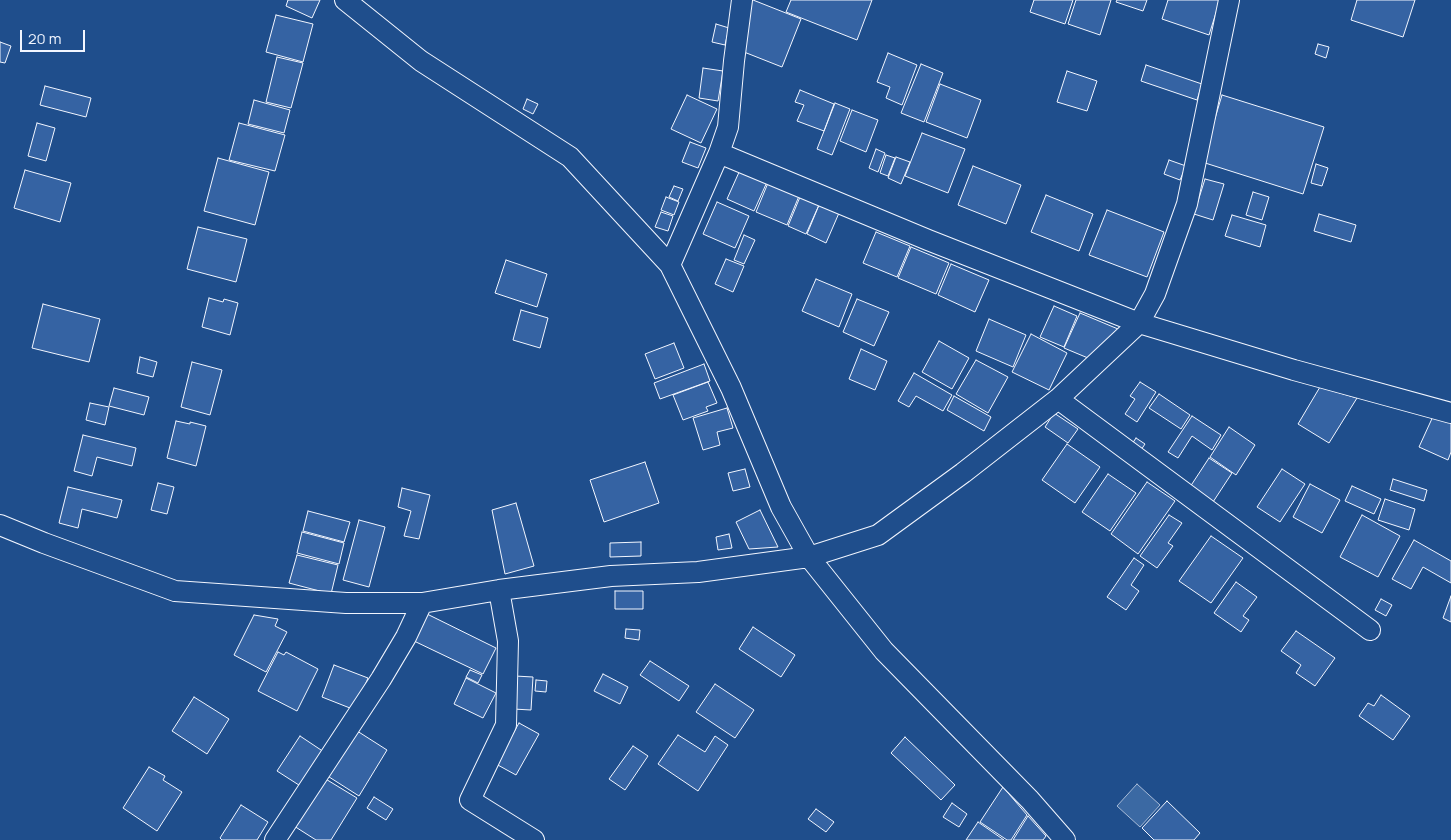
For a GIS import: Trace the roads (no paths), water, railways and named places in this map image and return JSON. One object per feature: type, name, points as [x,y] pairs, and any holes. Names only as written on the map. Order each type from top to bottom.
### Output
[{"type":"street","points":[[345,0],[421,61],[570,157],[670,265],[731,388],[781,507],[809,557],[884,651],[1030,800],[1065,840]]},
{"type":"street","points":[[670,265],[719,153],[728,127],[742,0]]},
{"type":"street","points":[[0,525],[44,544],[175,591],[346,603],[422,603],[499,590],[611,576],[698,572],[809,557],[878,535],[963,473],[1058,399],[1139,323],[1155,294],[1187,204],[1229,0]]},
{"type":"street","points":[[719,153],[928,240],[1139,323],[1294,370],[1451,412]]},
{"type":"street","points":[[1058,399],[1370,630]]},
{"type":"street","points":[[499,590],[508,641],[506,725],[470,800],[534,840]]},
{"type":"street","points":[[275,840],[381,680],[406,637],[422,603]]},
{"type":"water","points":[[1137,784],[1160,805],[1140,827],[1117,806]]}]
